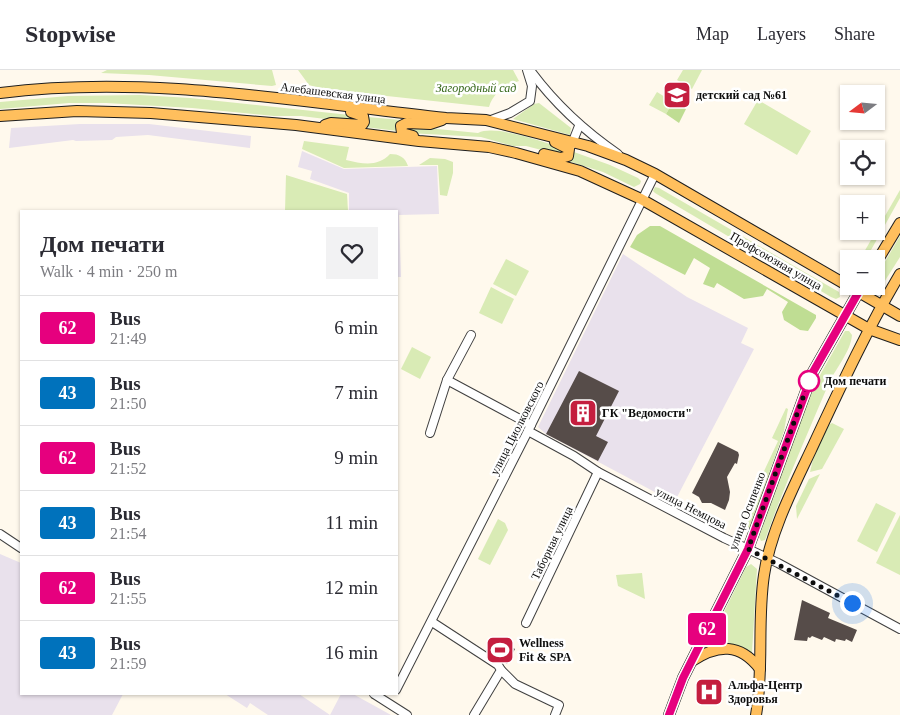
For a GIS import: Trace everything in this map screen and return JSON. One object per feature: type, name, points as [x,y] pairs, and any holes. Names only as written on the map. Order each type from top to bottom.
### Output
[{"type":"main road","name":"Алебашевская улица","points":[[0,93],[74,86],[153,87],[292,100],[446,118],[486,120],[573,142],[626,160],[655,174]]},
{"type":"main road","points":[[312,128],[331,123],[358,126],[364,122],[363,116],[360,113],[345,111],[336,106]]},
{"type":"main road","points":[[0,116],[38,112],[126,112],[312,128],[419,141],[489,147],[580,171],[641,199]]},
{"type":"main road","points":[[419,141],[414,136],[402,133],[401,126],[407,123],[430,124],[446,118]]},
{"type":"main road","points":[[516,153],[528,151],[565,158],[569,153],[566,146],[552,141],[542,133]]},
{"type":"main road","name":"Профсоюзная улица","points":[[655,174],[840,279]]},
{"type":"main road","name":"Профсоюзная улица","points":[[641,199],[869,329],[900,340]]},
{"type":"main road","points":[[884,250],[900,223]]},
{"type":"main road","points":[[756,715],[760,669],[763,586],[767,558],[794,486],[869,329],[900,274]]},
{"type":"main road","name":"улица Осипенко","points":[[669,715],[672,703],[691,662],[748,549],[813,372],[857,295]]},
{"type":"main road","name":"Профсоюзная улица","points":[[867,295],[881,306],[900,316]]},
{"type":"main road","points":[[691,662],[708,652],[728,648],[745,653],[760,669]]},
{"type":"street","points":[[486,120],[499,118],[530,101],[532,86],[528,70]]},
{"type":"street","points":[[528,70],[579,126],[626,160]]},
{"type":"street","points":[[569,153],[579,126]]},
{"type":"street","name":"улица Циолковского","points":[[398,686],[530,428],[641,199],[655,174]]},
{"type":"street","points":[[430,434],[447,380],[470,334]]},
{"type":"street","name":"улица Немцова","points":[[447,380],[530,428],[598,472],[767,558],[900,629]]},
{"type":"street","name":"Таборная улица","points":[[526,622],[598,472]]},
{"type":"street","points":[[0,534],[20,547]]},
{"type":"street","points":[[432,622],[498,665],[515,684],[559,705],[555,715]]},
{"type":"street","points":[[474,715],[501,670]]},
{"type":"street","points":[[376,695],[407,715]]},
{"type":"street","points":[[389,702],[393,695]]},
{"type":"shaded area","points":[[80,124],[149,124],[251,136],[250,148],[148,135],[116,137],[112,140],[73,140],[9,148],[11,128]]},
{"type":"shaded area","points":[[302,151],[344,169],[437,166],[439,214],[399,215],[401,277],[398,277],[398,210],[349,210],[349,193],[310,179],[312,171],[298,167]]},
{"type":"shaded area","points":[[623,254],[687,297],[748,328],[741,343],[754,349],[675,501],[546,434],[538,427]]},
{"type":"shaded area","points":[[0,554],[20,563],[20,695],[122,695],[112,715],[0,715]]},
{"type":"shaded area","points":[[227,695],[300,695],[330,715],[268,715],[250,703],[247,708]]},
{"type":"shaded area","points":[[340,695],[355,695],[391,715],[330,715]]},
{"type":"green space","points":[[107,70],[272,70],[276,85],[101,73]]},
{"type":"green space","name":"Загородный сад","points":[[298,70],[513,70],[519,81],[500,90],[493,98],[489,107],[322,89],[309,85]]},
{"type":"green space","points":[[683,70],[702,70],[692,89],[677,80]]},
{"type":"green space","points":[[657,92],[673,102],[666,114],[649,105]]},
{"type":"green space","points":[[140,95],[190,98],[359,116],[358,123],[301,116],[274,116],[192,108],[106,103],[69,103],[0,109],[0,102],[68,96]]},
{"type":"green space","points":[[758,100],[811,131],[797,155],[744,124]]},
{"type":"green space","points":[[673,102],[686,109],[679,123],[666,114]]},
{"type":"green space","points":[[539,103],[571,128],[570,135],[513,119],[534,104]]},
{"type":"green space","points":[[368,117],[401,120],[398,124],[398,131],[364,127]]},
{"type":"green space","points":[[404,127],[478,133],[486,131],[508,132],[564,148],[565,152],[561,155],[526,146],[513,146],[481,137],[408,133]]},
{"type":"green space","points":[[304,141],[349,147],[346,160],[358,163],[375,163],[393,154],[403,158],[408,166],[344,168],[302,149]]},
{"type":"green space","points":[[574,152],[610,165],[638,178],[641,181],[640,184],[634,187],[603,172],[565,160]]},
{"type":"green space","points":[[430,158],[445,159],[453,162],[453,173],[447,196],[440,195],[438,165],[419,165]]},
{"type":"green space","points":[[286,175],[347,194],[348,210],[285,210]]},
{"type":"green space","points":[[655,187],[839,292],[840,297],[836,299],[831,297],[655,193],[653,191]]},
{"type":"green space","points":[[900,190],[900,198],[885,225],[885,216]]},
{"type":"green space","points":[[650,226],[660,226],[816,315],[816,318],[808,331],[800,330],[784,320],[782,312],[788,302],[767,289],[763,296],[744,299],[717,283],[714,288],[703,284],[710,268],[694,258],[685,275],[630,247],[637,235]]},
{"type":"green space","points":[[900,236],[900,257],[885,281],[885,262]]},
{"type":"green space","points":[[871,240],[877,240],[871,250],[865,250]]},
{"type":"green space","points":[[506,259],[529,271],[516,296],[493,284]]},
{"type":"green space","points":[[491,287],[514,299],[502,324],[479,313]]},
{"type":"green space","points":[[845,331],[849,331],[852,335],[849,347],[829,383],[765,540],[761,541],[759,537],[802,414],[820,375]]},
{"type":"green space","points":[[412,347],[431,357],[420,379],[401,369]]},
{"type":"green space","points":[[786,408],[788,409],[784,431],[750,528],[740,523],[778,441],[772,438]]},
{"type":"green space","points":[[832,423],[844,429],[822,469],[810,472],[814,455],[827,426]]},
{"type":"green space","points":[[820,474],[797,519],[796,506],[809,479]]},
{"type":"green space","points":[[876,503],[896,513],[877,552],[857,541]]},
{"type":"green space","points":[[900,515],[900,575],[876,563]]},
{"type":"green space","points":[[498,519],[505,523],[508,530],[490,565],[478,559]]},
{"type":"green space","points":[[751,564],[757,569],[752,653],[735,647],[723,647],[705,651],[746,567]]},
{"type":"green space","points":[[642,573],[645,599],[618,586],[616,575]]},
{"type":"building","name":"ГК \"Ведомости\"","points":[[579,371],[619,391],[596,436],[608,442],[598,461],[546,434]]},
{"type":"building","points":[[718,442],[738,452],[739,455],[737,464],[735,463],[727,477],[730,492],[725,510],[711,503],[702,503],[699,497],[692,493]]},
{"type":"building","points":[[802,600],[830,613],[828,618],[857,630],[852,642],[846,639],[845,641],[836,639],[835,642],[824,637],[822,640],[812,636],[808,637],[807,641],[794,640]]},
{"type":"building","name":"Wellness Fit & SPA","points":[[494,637],[515,649],[507,664],[486,651]]},
{"type":"bus line","name":"62","points":[[669,715],[672,703],[698,646],[754,535],[813,372],[856,295]]},
{"type":"place","name":"детский сад №61","points":[[677,95]]},
{"type":"place","name":"Дом печати","points":[[809,381]]},
{"type":"place","name":"ГК \"Ведомости\"","points":[[583,413]]},
{"type":"place","name":"Wellness Fit & SPA","points":[[500,650]]},
{"type":"place","name":"Альфа-Центр Здоровья","points":[[709,692]]},
{"type":"route","points":[[809,381],[748,549],[852,603]]}]
